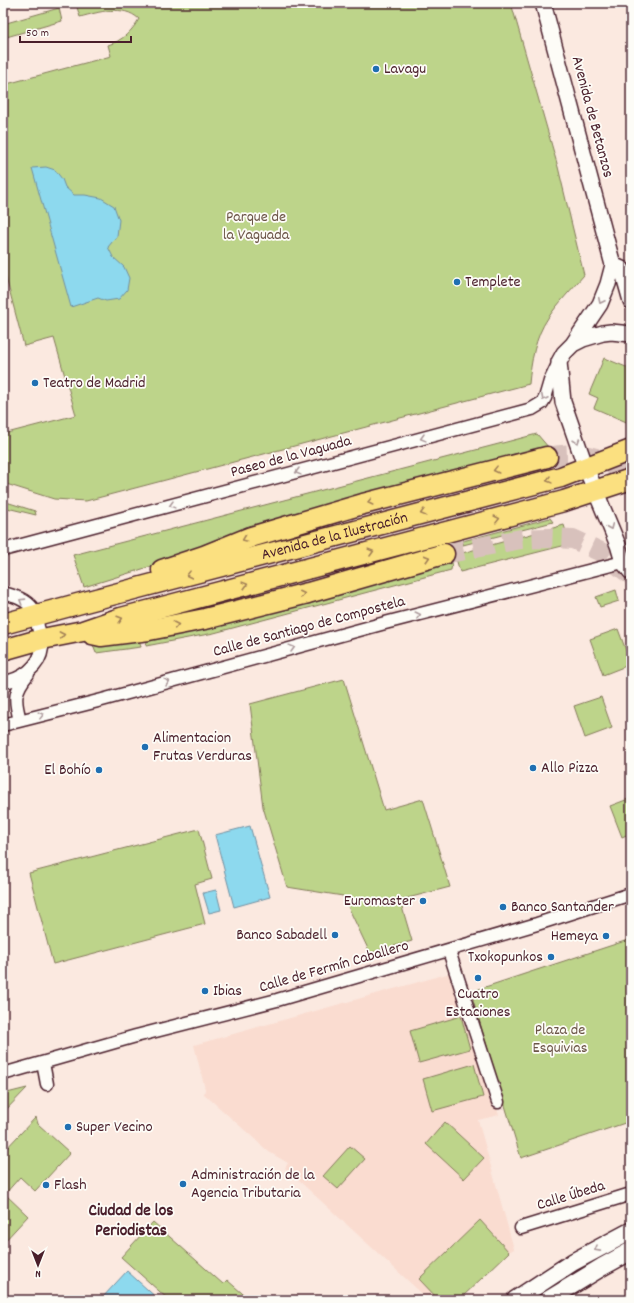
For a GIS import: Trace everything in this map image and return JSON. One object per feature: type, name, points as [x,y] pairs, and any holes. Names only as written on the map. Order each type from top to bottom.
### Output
[{"type":"highway","name":"Avenida de la Ilustración","points":[[3,624],[546,481],[586,468],[631,450]]},
{"type":"highway","points":[[96,599],[113,587],[134,578],[204,556],[251,536],[363,504],[547,457]]},
{"type":"highway","name":"Avenida de la Ilustración","points":[[3,650],[42,639],[83,631],[129,616],[564,502],[631,479]]},
{"type":"highway","points":[[83,631],[101,636],[180,625],[308,593],[444,554]]},
{"type":"main road","points":[[515,1300],[573,1262],[631,1231]]},
{"type":"main road","points":[[548,1300],[631,1251]]},
{"type":"street","name":"Avenida de Betanzos","points":[[543,3],[613,265],[608,284],[600,304],[559,362]]},
{"type":"street","name":"Avenida de Betanzos","points":[[613,265],[622,269],[631,301]]},
{"type":"street","points":[[573,344],[583,339],[603,333],[617,332],[631,334]]},
{"type":"street","points":[[559,362],[563,402],[595,492],[628,571]]},
{"type":"street","name":"Paseo de la Vaguada","points":[[3,550],[532,409],[542,403],[545,398],[550,381],[559,362]]},
{"type":"street","name":"Calle de Santiago de Compostela","points":[[3,725],[102,700],[385,623],[628,571]]},
{"type":"street","points":[[3,593],[17,597],[33,609],[42,639],[42,649],[40,655],[35,665],[18,688],[15,702]]},
{"type":"street","points":[[3,682],[18,678],[30,671]]},
{"type":"street","points":[[3,688],[15,702],[20,720]]},
{"type":"street","name":"Calle de Fermín Caballero","points":[[3,1074],[136,1036],[277,1000],[537,924],[631,894]]},
{"type":"street","points":[[449,950],[498,1102]]},
{"type":"street","points":[[43,1063],[47,1084]]},
{"type":"street","name":"Calle Úbeda","points":[[521,1228],[631,1194]]},
{"type":"shaded area","points":[[454,972],[499,1115],[478,1120],[514,1249],[459,1300],[429,1300],[285,1168],[288,1163],[269,1152],[204,1094],[205,1089],[194,1045]]},
{"type":"green space","name":"Parque de la Vaguada","points":[[511,3],[558,167],[584,275],[556,307],[544,325],[534,350],[529,384],[86,501],[54,499],[3,483],[3,434],[76,415],[54,338],[24,346],[3,266],[3,85],[111,56],[108,45],[118,41],[126,35],[139,19],[133,14],[118,10],[103,11],[80,17],[76,4]]},
{"type":"green space","points":[[59,8],[62,21],[3,38],[3,24]]},
{"type":"green space","points":[[604,358],[631,369],[631,424],[594,408],[598,398],[589,394]]},
{"type":"green space","points":[[537,434],[549,448],[440,477],[84,587],[73,555]]},
{"type":"green space","points":[[3,501],[35,511],[36,515],[3,507]]},
{"type":"green space","points":[[550,518],[553,522],[463,545],[463,541]]},
{"type":"green space","points":[[564,525],[570,544],[460,572],[455,555]]},
{"type":"green space","points":[[453,557],[451,570],[214,633],[146,646],[147,641],[213,626],[447,564]]},
{"type":"green space","points":[[616,590],[619,601],[600,607],[596,597]]},
{"type":"green space","points":[[618,629],[631,664],[603,675],[590,639]]},
{"type":"green space","points":[[139,639],[141,647],[96,653],[92,643]]},
{"type":"green space","points":[[344,679],[384,810],[423,799],[450,887],[400,900],[412,941],[370,953],[343,896],[287,887],[263,807],[250,704]]},
{"type":"green space","points":[[601,697],[612,728],[585,738],[574,706]]},
{"type":"green space","points":[[631,798],[631,833],[622,837],[610,806]]},
{"type":"green space","points":[[199,829],[212,879],[195,884],[205,924],[53,964],[29,873]]},
{"type":"green space","name":"Plaza de Esquivias","points":[[631,939],[631,1121],[521,1158],[473,1000],[476,990]]},
{"type":"green space","points":[[461,1016],[470,1049],[419,1063],[410,1031]]},
{"type":"green space","points":[[474,1064],[483,1097],[432,1111],[423,1079]]},
{"type":"green space","points":[[27,1088],[3,1113],[3,1094]]},
{"type":"green space","points":[[36,1117],[38,1124],[70,1153],[35,1191],[20,1177],[5,1194],[28,1216],[3,1243],[3,1152]]},
{"type":"green space","points":[[445,1122],[484,1158],[464,1179],[426,1144]]},
{"type":"green space","points":[[350,1146],[365,1159],[338,1189],[323,1176]]},
{"type":"green space","points":[[480,1220],[509,1252],[459,1300],[439,1300],[419,1279]]},
{"type":"green space","points":[[153,1222],[223,1284],[227,1280],[250,1300],[169,1300],[121,1257]]},
{"type":"water","points":[[46,167],[55,170],[62,179],[65,187],[74,195],[85,195],[101,198],[114,206],[119,220],[117,236],[108,247],[113,257],[124,267],[129,278],[127,290],[119,299],[106,301],[98,298],[71,307],[32,168]]},
{"type":"water","points":[[250,826],[270,897],[234,907],[215,835]]},
{"type":"water","points":[[216,890],[221,910],[209,913],[203,893]]},
{"type":"water","points":[[127,1271],[159,1300],[104,1300],[102,1298]]},
{"type":"tunnel","points":[[547,457],[570,454],[591,457],[611,464],[631,475]]},
{"type":"tunnel","points":[[444,554],[521,539],[573,539],[601,552],[631,575]]},
{"type":"place","name":"Lavagu","points":[[376,69]]},
{"type":"place","name":"Templete","points":[[457,282]]},
{"type":"place","name":"Teatro de Madrid","points":[[35,383]]},
{"type":"place","name":"Alimentacion Frutas Verduras","points":[[145,747]]},
{"type":"place","name":"Allo Pizza","points":[[533,768]]},
{"type":"place","name":"El Bohío","points":[[99,770]]},
{"type":"place","name":"Euromaster","points":[[423,901]]},
{"type":"place","name":"Banco Santander","points":[[503,907]]},
{"type":"place","name":"Banco Sabadell","points":[[335,935]]},
{"type":"place","name":"Hemeya","points":[[606,936]]},
{"type":"place","name":"Txokopunkos","points":[[551,957]]},
{"type":"place","name":"Cuatro Estaciones","points":[[478,978]]},
{"type":"place","name":"Ibias","points":[[205,991]]},
{"type":"place","name":"Super Vecino","points":[[68,1127]]},
{"type":"place","name":"Administración de la Agencia Tributaria","points":[[183,1184]]},
{"type":"place","name":"Flash","points":[[46,1185]]},
{"type":"district","name":"Ciudad de los Periodistas","points":[[131,1222]]}]
